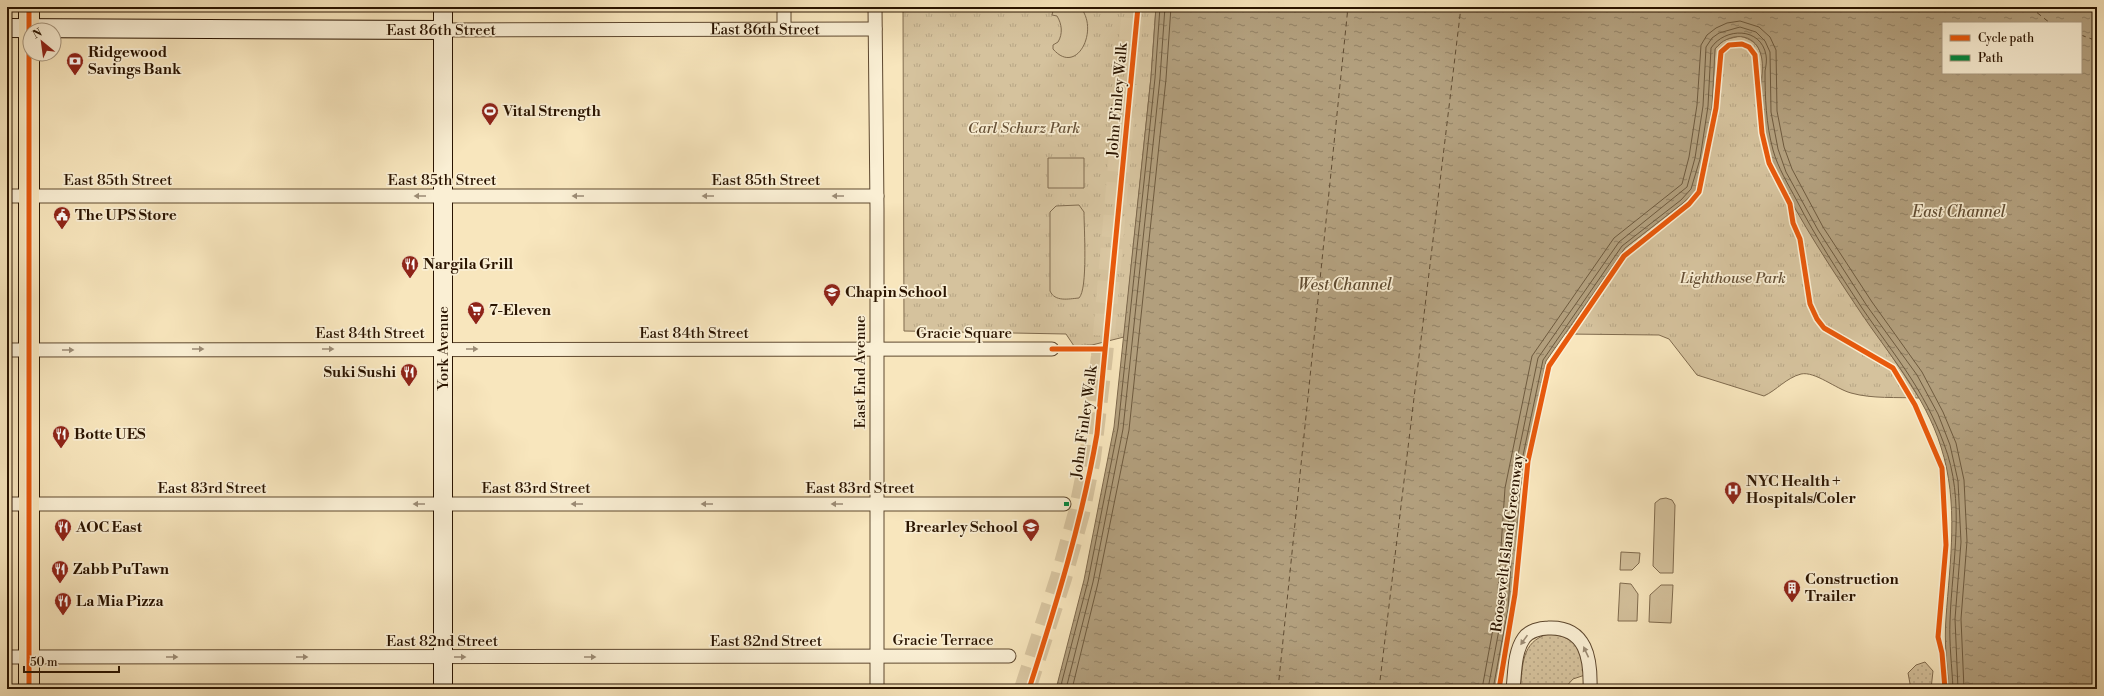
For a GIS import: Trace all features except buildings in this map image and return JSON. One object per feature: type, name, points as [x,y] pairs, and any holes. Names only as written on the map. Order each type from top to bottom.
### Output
[{"type":"main road","points":[[28,22],[29,7]]},
{"type":"main road","name":"York Avenue","points":[[443,689],[444,7]]},
{"type":"main road","name":"East 86th Street","points":[[7,28],[22,28]]},
{"type":"main road","name":"East 86th Street","points":[[62,28],[444,30]]},
{"type":"main road","points":[[28,62],[30,350],[29,689]]},
{"type":"street","points":[[784,7],[784,29]]},
{"type":"street","name":"East End Avenue","points":[[874,7],[877,196],[877,689]]},
{"type":"street","name":"East 86th Street","points":[[444,30],[875,29]]},
{"type":"street","name":"East 85th Street","points":[[7,196],[877,196]]},
{"type":"street","name":"East 84th Street","points":[[7,350],[876,349]]},
{"type":"street","name":"Gracie Square","points":[[876,349],[1052,349]]},
{"type":"street","name":"East 83rd Street","points":[[7,504],[1064,504]]},
{"type":"street","points":[[1513,689],[1517,656],[1522,642],[1531,632],[1553,628],[1563,629],[1572,634],[1585,648],[1590,663],[1590,689]]},
{"type":"street","name":"Gracie Terrace","points":[[877,657],[1009,656]]},
{"type":"street","name":"East 82nd Street","points":[[7,657],[877,657]]},
{"type":"green space","name":"Carl Schurz Park","points":[[903,7],[1156,7],[1151,77],[1124,337],[1092,345],[1074,346],[1066,334],[904,331]]},
{"type":"green space","points":[[1054,7],[1080,7],[1086,16],[1088,27],[1087,37],[1083,47],[1077,54],[1070,57],[1062,56],[1053,49],[1053,45],[1060,39],[1061,32],[1059,19],[1057,16],[1052,15]]},
{"type":"green space","name":"Lighthouse Park","points":[[1740,36],[1753,42],[1760,50],[1763,68],[1761,89],[1762,118],[1769,151],[1774,165],[1807,228],[1919,398],[1859,395],[1845,391],[1813,375],[1807,374],[1801,374],[1791,378],[1764,396],[1697,375],[1669,339],[1659,335],[1566,334],[1625,248],[1695,192],[1712,107],[1715,49],[1724,40]]},
{"type":"green space","points":[[1048,158],[1084,158],[1084,188],[1048,188]]},
{"type":"green space","points":[[1079,205],[1084,212],[1085,271],[1082,292],[1079,298],[1058,298],[1055,297],[1050,291],[1050,212],[1056,206]]},
{"type":"green space","points":[[1666,498],[1672,500],[1675,505],[1673,573],[1660,573],[1653,566],[1655,503],[1660,499]]},
{"type":"green space","points":[[1621,552],[1640,553],[1639,563],[1632,570],[1620,570]]},
{"type":"green space","points":[[1620,583],[1631,584],[1638,594],[1637,621],[1618,621]]},
{"type":"green space","points":[[1661,585],[1673,585],[1671,623],[1649,622],[1650,595]]},
{"type":"green space","points":[[1548,634],[1558,635],[1565,638],[1576,646],[1580,651],[1585,675],[1573,679],[1564,689],[1520,689],[1523,663],[1528,649],[1539,638]]},
{"type":"green space","points":[[1925,662],[1933,671],[1931,689],[1911,689],[1908,673],[1916,665]]},
{"type":"water","name":"West Channel","points":[[1156,7],[2097,7],[2097,689],[1949,689],[1945,636],[1951,554],[1952,511],[1947,468],[1941,447],[1926,410],[1916,393],[1827,261],[1796,210],[1778,176],[1767,146],[1763,124],[1761,102],[1762,59],[1758,47],[1747,38],[1734,37],[1727,39],[1720,43],[1715,49],[1712,107],[1704,160],[1695,192],[1625,248],[1546,361],[1520,490],[1512,609],[1496,689],[1056,689],[1084,580],[1114,427],[1151,77]]},
{"type":"ferry route","points":[[1278,689],[1348,7]]},
{"type":"ferry route","points":[[1379,689],[1461,7]]},
{"type":"ferry route","points":[[2030,7],[2049,22]]},
{"type":"ferry route","points":[[2082,35],[2097,41]]},
{"type":"tunnel","points":[[1025,689],[1061,578],[1079,513],[1090,458],[1102,356],[1133,7]]},
{"type":"marked path","points":[[1064,504],[1069,504]]},
{"type":"cycle path","points":[[29,7],[29,689]]},
{"type":"cycle path","name":"John Finley Walk","points":[[1029,689],[1076,531],[1097,434],[1138,7]]},
{"type":"cycle path","name":"Roosevelt Island Greenway","points":[[1499,689],[1515,594],[1528,461],[1549,366],[1624,256],[1689,204],[1699,192],[1716,108],[1721,52],[1729,45],[1742,44],[1749,47],[1755,55],[1762,133],[1769,163],[1790,204],[1793,223],[1800,239],[1810,304],[1817,319],[1824,328],[1893,368],[1915,405],[1942,468],[1946,545],[1938,637],[1942,653],[1945,689]]},
{"type":"cycle path","points":[[1052,349],[1105,349]]},
{"type":"place","name":"Ridgewood Savings Bank","points":[[75,76]]},
{"type":"place","name":"Vital Strength","points":[[490,126]]},
{"type":"place","name":"The UPS Store","points":[[62,230]]},
{"type":"place","name":"Nargila Grill","points":[[410,279]]},
{"type":"place","name":"Chapin School","points":[[832,307]]},
{"type":"place","name":"7-Eleven","points":[[476,325]]},
{"type":"place","name":"Suki Sushi","points":[[409,387]]},
{"type":"place","name":"Botte UES","points":[[61,449]]},
{"type":"place","name":"NYC Health + Hospitals/Coler","points":[[1733,505]]},
{"type":"place","name":"AOC East","points":[[63,542]]},
{"type":"place","name":"Brearley School","points":[[1031,542]]},
{"type":"place","name":"Zabb PuTawn","points":[[60,584]]},
{"type":"place","name":"Construction Trailer","points":[[1792,603]]},
{"type":"place","name":"La Mia Pizza","points":[[63,616]]},
{"type":"water label","name":"East Channel","points":[[1959,211]]}]
